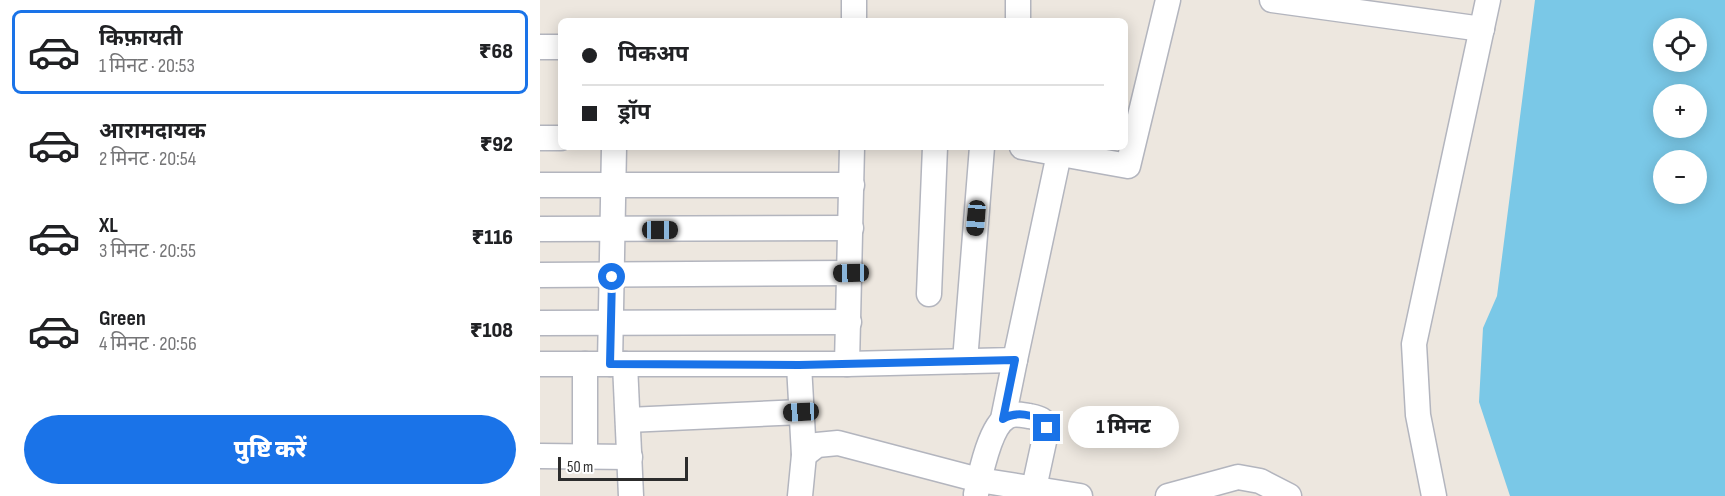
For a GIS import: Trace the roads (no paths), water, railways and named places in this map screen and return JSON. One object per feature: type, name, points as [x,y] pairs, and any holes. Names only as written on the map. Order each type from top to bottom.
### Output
[{"type":"street","points":[[854,0],[854,18]]},
{"type":"street","points":[[1018,0],[1018,18]]},
{"type":"street","points":[[1038,150],[1128,166],[1168,0]]},
{"type":"street","points":[[1434,496],[1418,415],[1414,344],[1488,0]]},
{"type":"street","points":[[1282,1],[1409,9],[1482,29]]},
{"type":"street","points":[[540,47],[558,47]]},
{"type":"street","points":[[540,138],[558,138]]},
{"type":"street","points":[[614,150],[611,323],[628,420],[631,495]]},
{"type":"street","points":[[847,364],[851,273],[852,150]]},
{"type":"street","points":[[929,294],[935,150]]},
{"type":"street","points":[[965,361],[982,150]]},
{"type":"street","points":[[978,488],[1008,391],[1059,154]]},
{"type":"street","points":[[540,185],[614,187],[852,185]]},
{"type":"street","points":[[540,229],[851,228]]},
{"type":"street","points":[[540,275],[612,277],[851,273]]},
{"type":"street","points":[[540,323],[849,322]]},
{"type":"street","points":[[540,364],[799,365],[965,361],[1008,391]]},
{"type":"street","points":[[585,364],[585,457]]},
{"type":"street","points":[[799,365],[803,451],[800,496]]},
{"type":"street","points":[[1008,391],[1010,415],[1022,415],[1046,423],[1047,432],[1034,488]]},
{"type":"street","points":[[628,420],[801,412]]},
{"type":"street","points":[[803,451],[817,445],[838,443],[859,446],[978,488],[1034,488],[1080,496]]},
{"type":"street","points":[[540,456],[630,457]]},
{"type":"street","points":[[1168,496],[1209,490],[1243,477],[1289,496]]},
{"type":"water","points":[[1535,0],[1725,0],[1725,496],[1510,496],[1479,402],[1483,328],[1497,296]]}]
